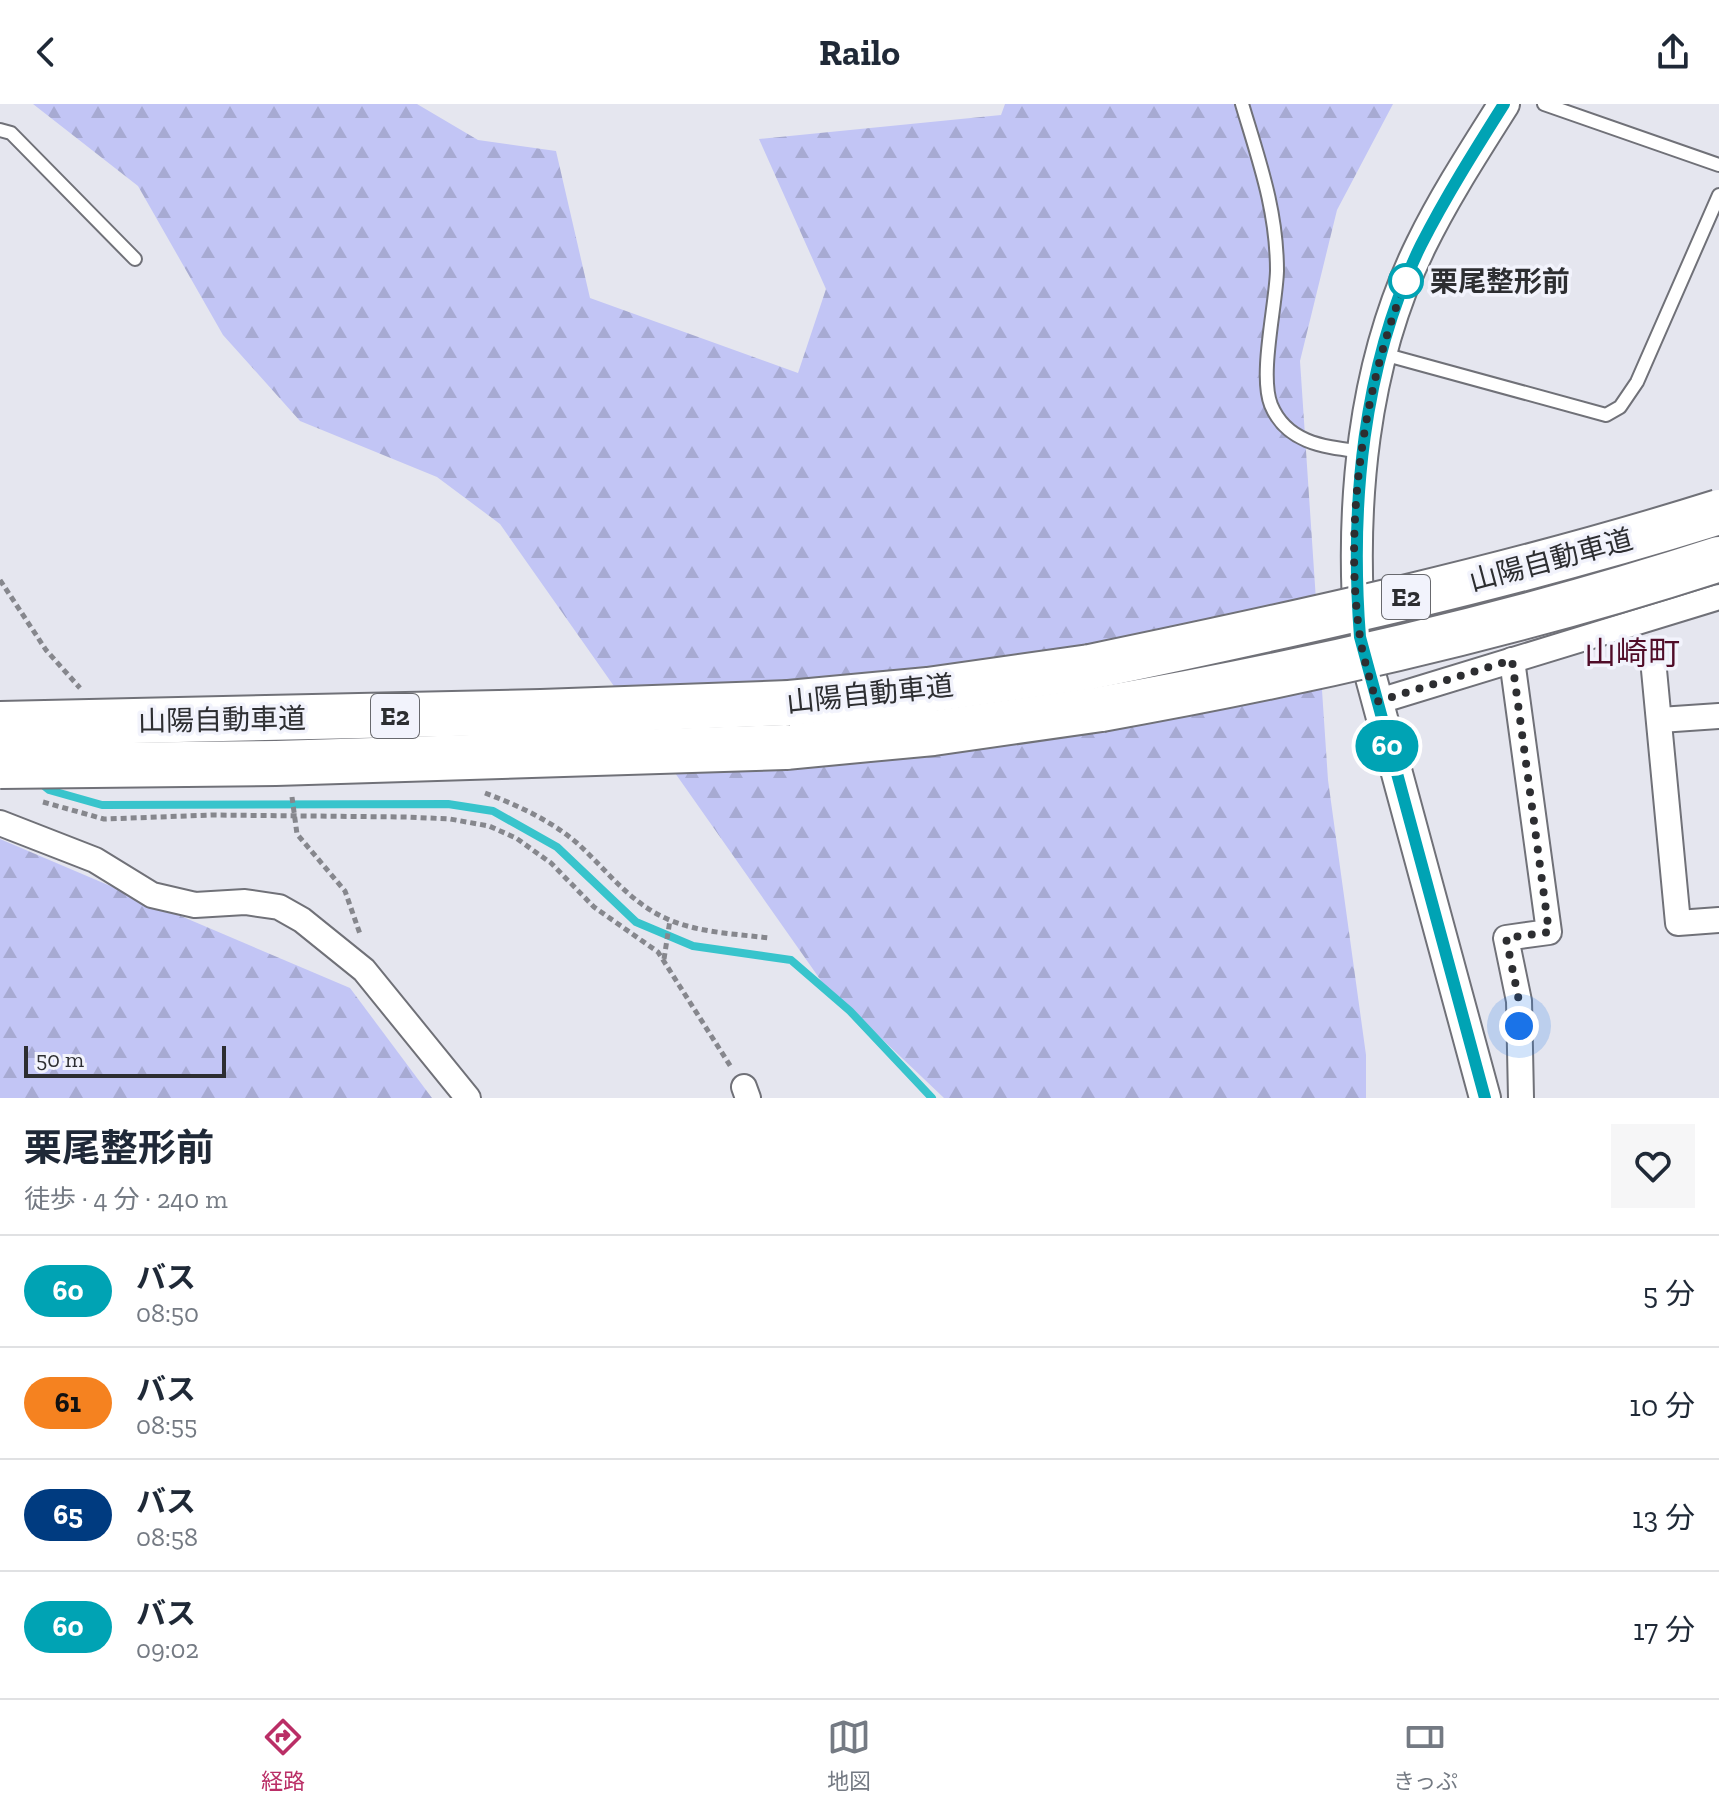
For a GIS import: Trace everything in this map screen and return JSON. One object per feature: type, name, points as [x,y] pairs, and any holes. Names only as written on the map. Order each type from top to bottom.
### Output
[{"type":"highway","name":"山陽自動車道","points":[[0,724],[789,703],[928,690],[1090,667],[1292,625],[1518,571],[1719,512]]},
{"type":"highway","name":"山陽自動車道","points":[[0,766],[276,763],[785,747],[933,733],[1101,709],[1288,675],[1468,632],[1719,559]]},
{"type":"street","points":[[1485,1098],[1376,702],[1360,637],[1356,581],[1363,452],[1383,354],[1420,247],[1456,180],[1504,104]]},
{"type":"street","points":[[1376,702],[1719,597]]},
{"type":"street","points":[[1512,660],[1549,932],[1506,938],[1519,1001],[1521,1098]]},
{"type":"street","points":[[1654,670],[1678,923],[1719,920]]},
{"type":"street","points":[[1660,720],[1719,716]]},
{"type":"street","points":[[0,823],[95,860],[152,895],[195,905],[245,902],[279,907],[302,920],[364,970],[468,1098]]},
{"type":"lane","points":[[1242,104],[1273,209],[1277,272],[1268,360],[1270,403],[1289,432],[1317,446],[1363,452]]},
{"type":"lane","points":[[1544,104],[1719,165]]},
{"type":"lane","points":[[0,130],[11,133],[135,259]]},
{"type":"lane","points":[[1383,354],[1606,415],[1620,407],[1637,382],[1719,195]]},
{"type":"path","points":[[38,800],[104,819],[292,814],[450,819],[489,826],[516,838],[551,863],[594,907],[664,959],[746,1092]]},
{"type":"path","points":[[292,814],[297,834],[345,891],[368,957],[364,970]]},
{"type":"path","points":[[664,959],[668,950],[670,922]]},
{"type":"green space","points":[[33,104],[417,104],[478,140],[556,151],[590,298],[798,373],[826,289],[759,139],[1001,115],[1005,104],[1393,104],[1337,210],[1300,361],[1328,780],[1366,1055],[1366,1098],[944,1098],[822,982],[500,524],[437,477],[300,421],[223,335],[138,186]]},
{"type":"green space","points":[[0,839],[350,988],[432,1098],[0,1098]]},
{"type":"waterway","points":[[39,782],[49,790],[102,805],[448,804],[493,811],[557,847],[636,922],[693,946],[791,960],[850,1011],[932,1098]]},
{"type":"bus line","name":"60","points":[[1485,1098],[1360,637],[1356,581],[1357,516],[1363,452],[1375,385],[1403,288],[1420,247],[1456,180],[1504,104]]},
{"type":"place","name":"栗尾整形前","points":[[1406,281]]},
{"type":"district","name":"山崎町","points":[[1632,653]]},
{"type":"route","points":[[1406,281],[1375,385],[1363,452],[1357,516],[1356,581],[1360,637],[1376,702],[1512,660],[1549,932],[1506,938],[1519,1001],[1519,1026]]}]
